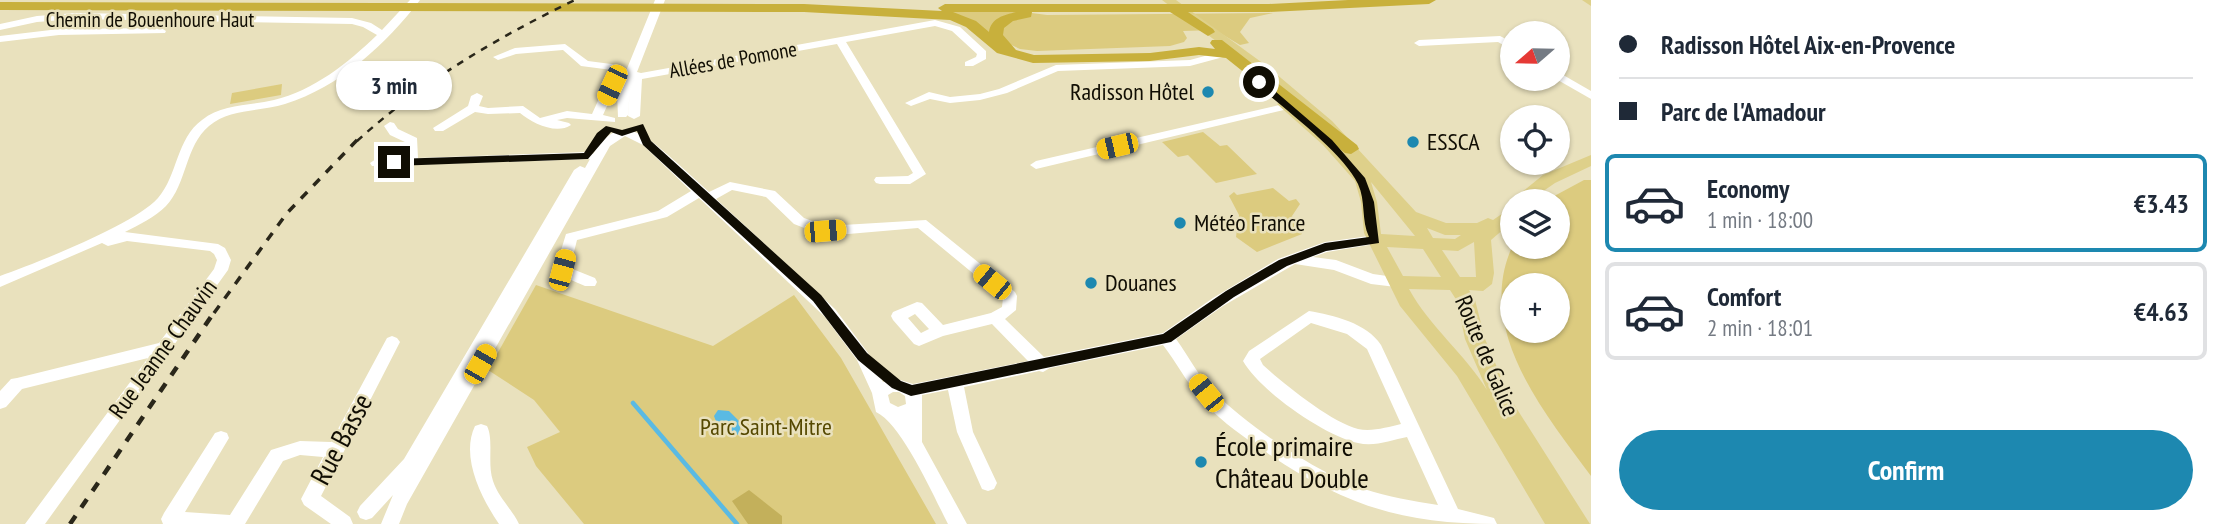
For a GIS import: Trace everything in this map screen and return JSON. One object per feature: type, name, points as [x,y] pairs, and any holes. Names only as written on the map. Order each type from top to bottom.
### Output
[{"type":"highway","points":[[688,0],[1193,20]]},
{"type":"highway","points":[[1158,0],[1193,20],[1207,37],[1222,45],[1351,149]]},
{"type":"highway","points":[[0,6],[1287,0]]},
{"type":"highway","points":[[1207,37],[1180,48],[1153,52],[1039,55],[1009,47],[999,40],[995,30],[1003,20],[1028,13],[1193,20],[1429,0]]},
{"type":"highway","points":[[805,3],[952,16],[971,24],[1002,50],[1033,59],[1150,57],[1199,51],[1223,54]]},
{"type":"highway","points":[[1180,48],[1194,41],[1193,20]]},
{"type":"main road","name":"Route de Galice","points":[[1207,37],[1223,54],[1328,142],[1362,180],[1369,202],[1370,226],[1396,282],[1416,316],[1464,370],[1557,524]]},
{"type":"main road","name":"Route de Galice","points":[[1351,149],[1410,216],[1457,285],[1469,306],[1475,339],[1502,402],[1579,524]]},
{"type":"main road","points":[[1535,189],[1549,179],[1591,163]]},
{"type":"main road","points":[[1544,189],[1591,163]]},
{"type":"main road","points":[[1376,240],[1432,246],[1458,245],[1500,215]]},
{"type":"main road","points":[[1410,216],[1445,229],[1481,229]]},
{"type":"main road","points":[[1396,282],[1483,284],[1486,275],[1482,260],[1483,238],[1500,223]]},
{"type":"street","points":[[0,282],[142,219],[169,191],[202,125],[219,115],[298,96],[367,51],[415,0]]},
{"type":"street","points":[[389,524],[399,502],[605,144],[624,124],[632,80],[663,0]]},
{"type":"street","name":"Chemin de Bouenhoure Haut","points":[[0,27],[61,17],[233,19],[352,22],[368,25],[382,34]]},
{"type":"street","name":"Allées de Pomone","points":[[632,80],[935,23],[956,29],[982,53],[981,60],[970,64]]},
{"type":"street","points":[[0,39],[59,32],[161,31]]},
{"type":"street","points":[[1419,43],[1500,40]]},
{"type":"street","points":[[840,41],[920,174],[909,180],[880,180]]},
{"type":"street","points":[[498,57],[514,47],[565,47],[585,64],[606,63],[619,68],[597,116]]},
{"type":"street","points":[[911,103],[929,95],[950,100],[988,95],[1056,68],[1189,63],[1223,54]]},
{"type":"street","points":[[1570,83],[1591,96]]},
{"type":"street","points":[[439,128],[475,102],[488,111],[523,109],[536,121],[565,125]]},
{"type":"street","points":[[1036,165],[1288,106]]},
{"type":"street","points":[[536,121],[566,114],[597,116],[624,124],[647,142],[817,298],[863,357],[909,396],[914,443]]},
{"type":"street","points":[[344,524],[366,512],[410,464],[600,135],[624,124]]},
{"type":"street","points":[[390,126],[394,132],[413,141],[412,162]]},
{"type":"street","points":[[376,163],[588,156]]},
{"type":"street","points":[[687,179],[770,194],[799,221],[825,231],[921,223],[1010,296],[1009,310],[995,318],[940,331]]},
{"type":"street","points":[[590,282],[562,270],[571,237],[662,214],[730,186]]},
{"type":"street","name":"Rue Jeanne Chauvin","points":[[34,524],[221,270],[224,260],[220,251],[213,247],[127,236],[84,252]]},
{"type":"street","points":[[880,393],[887,386],[909,396],[948,385],[1167,338],[1258,277],[1295,259],[1325,247],[1376,240]]},
{"type":"street","points":[[1295,259],[1336,265],[1371,279],[1396,282]]},
{"type":"street","points":[[1412,429],[1365,436],[1347,432],[1269,383],[1251,361],[1254,355],[1309,317],[1358,333],[1373,345],[1412,429],[1451,513]]},
{"type":"street","points":[[995,318],[1043,366]]},
{"type":"street","points":[[1167,338],[1217,405],[1330,481],[1348,491],[1375,500],[1451,513],[1488,524]]},
{"type":"street","name":"Rue Basse","points":[[344,524],[310,499],[392,342]]},
{"type":"street","points":[[0,402],[16,384],[163,348]]},
{"type":"street","points":[[863,357],[880,393],[880,402],[914,443],[958,524]]},
{"type":"street","points":[[948,385],[988,483]]},
{"type":"street","points":[[891,413],[903,414],[909,396]]},
{"type":"street","points":[[481,431],[479,458],[485,490],[510,524]]},
{"type":"street","points":[[221,438],[169,521],[235,524],[277,455],[300,448],[334,450]]},
{"type":"street","points":[[366,512],[382,514],[389,524]]},
{"type":"green space","points":[[938,11],[1024,12],[1047,15],[1273,13],[1250,18],[1240,32],[1249,43],[1240,45],[1215,30],[1183,31],[1187,38],[1184,42],[1170,46],[1037,51],[1020,49]]},
{"type":"green space","points":[[282,84],[281,95],[230,104],[232,93]]},
{"type":"green space","points":[[1203,132],[1220,146],[1227,145],[1257,174],[1216,183],[1188,155],[1178,157],[1162,142]]},
{"type":"green space","points":[[1584,180],[1591,180],[1591,476],[1536,397],[1510,343],[1570,343],[1570,273],[1504,273],[1509,259],[1570,259],[1570,189],[1567,189]]},
{"type":"green space","points":[[1273,188],[1289,201],[1296,199],[1300,204],[1292,216],[1302,234],[1257,252],[1236,237],[1239,215],[1229,196],[1234,192],[1237,195]]},
{"type":"green space","name":"Parc Saint-Mitre","points":[[536,285],[713,346],[794,295],[841,358],[936,524],[584,524],[536,466],[527,447],[560,432],[534,400],[488,370]]},
{"type":"shaded area","points":[[749,490],[782,516],[782,524],[748,524],[732,501]]},
{"type":"water","points":[[718,410],[729,411],[741,423],[739,435],[719,429],[714,416]]},
{"type":"waterway","points":[[633,403],[737,524]]},
{"type":"railway","points":[[357,141],[434,80],[488,46],[575,0]]},
{"type":"railway","points":[[214,313],[287,213],[358,139]]},
{"type":"railway","points":[[70,524],[215,311]]},
{"type":"place","name":"Radisson Hôtel","points":[[1208,92]]},
{"type":"place","name":"ESSCA","points":[[1413,142]]},
{"type":"place","name":"Météo France","points":[[1180,223]]},
{"type":"place","name":"Douanes","points":[[1091,283]]},
{"type":"place","name":"École primaire Château Double","points":[[1201,462]]},
{"type":"route","points":[[394,162],[588,156],[600,135],[610,128],[622,133],[633,131],[639,126],[647,142],[817,298],[863,357],[897,384],[911,391],[941,387],[1167,338],[1230,294],[1283,263],[1325,247],[1376,240],[1370,226],[1369,202],[1362,180],[1328,142],[1259,82]]}]
